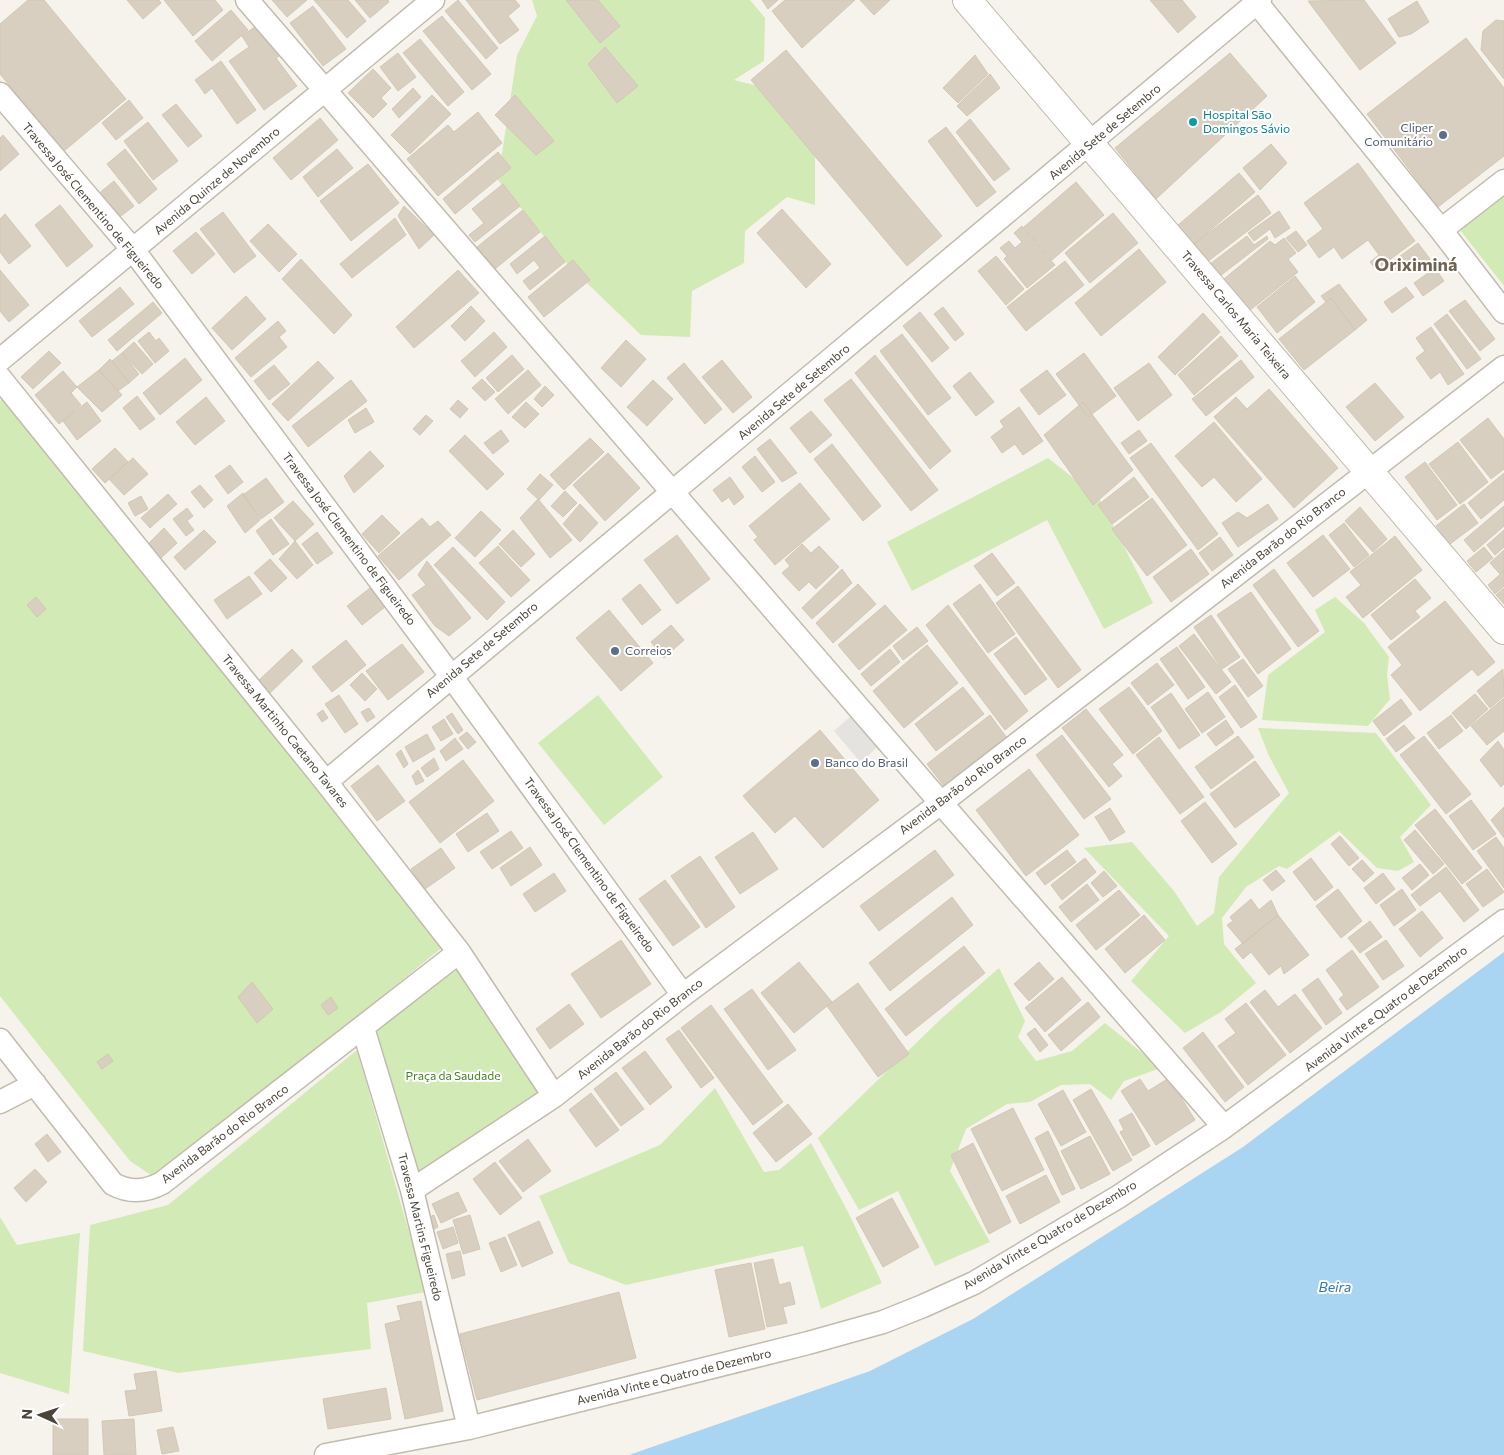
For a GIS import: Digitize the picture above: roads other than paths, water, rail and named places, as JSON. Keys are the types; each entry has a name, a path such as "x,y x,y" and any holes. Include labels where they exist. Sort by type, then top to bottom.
{"street":[{"path":"247,0 941,803 1224,1127"},
{"name":"Avenida Quinze de Novembro","path":"0,360 134,251 432,0"},
{"name":"Travessa Carlos Maria Teixeira","path":"967,0 1504,630"},
{"path":"1259,2 1504,312"},
{"name":"Avenida Sete de Setembro","path":"326,782 1259,2"},
{"name":"Travessa José Clementino de Figueiredo","path":"0,94 134,251 451,676 683,995"},
{"path":"1441,230 1504,181"},
{"name":"Avenida Barão do Rio Branco","path":"412,1190 554,1096 683,995 941,803 1504,367"},
{"name":"Travessa Martinho Caetano Tavares","path":"0,378 326,782 459,952 554,1096"},
{"name":"Avenida Vinte e Quatro de Dezembro","path":"326,1455 470,1428 808,1343 883,1322 923,1306 982,1278 1118,1197 1224,1127 1504,921"},
{"name":"Avenida Barão do Rio Branco","path":"0,1040 113,1184 124,1190 150,1189 162,1183 459,952"},
{"name":"Travessa Martins Figueiredo","path":"363,1028 412,1190 470,1428"},
{"path":"0,1102 35,1084"}],"water":[{"name":"Beira","path":"1504,952 1504,1455 629,1455 870,1371 973,1319 1243,1147"}],"place":[{"name":"Hospital São Domingos Sávio","path":"1193,122"},
{"name":"Cliper Comunitário","path":"1443,135"},
{"name":"Correios","path":"615,651"},
{"name":"Banco do Brasil","path":"815,763"}],"district":[{"name":"Oriximiná","path":"1416,265"}],"park label":[{"name":"Praça da Saudade","path":"453,1076"}]}
